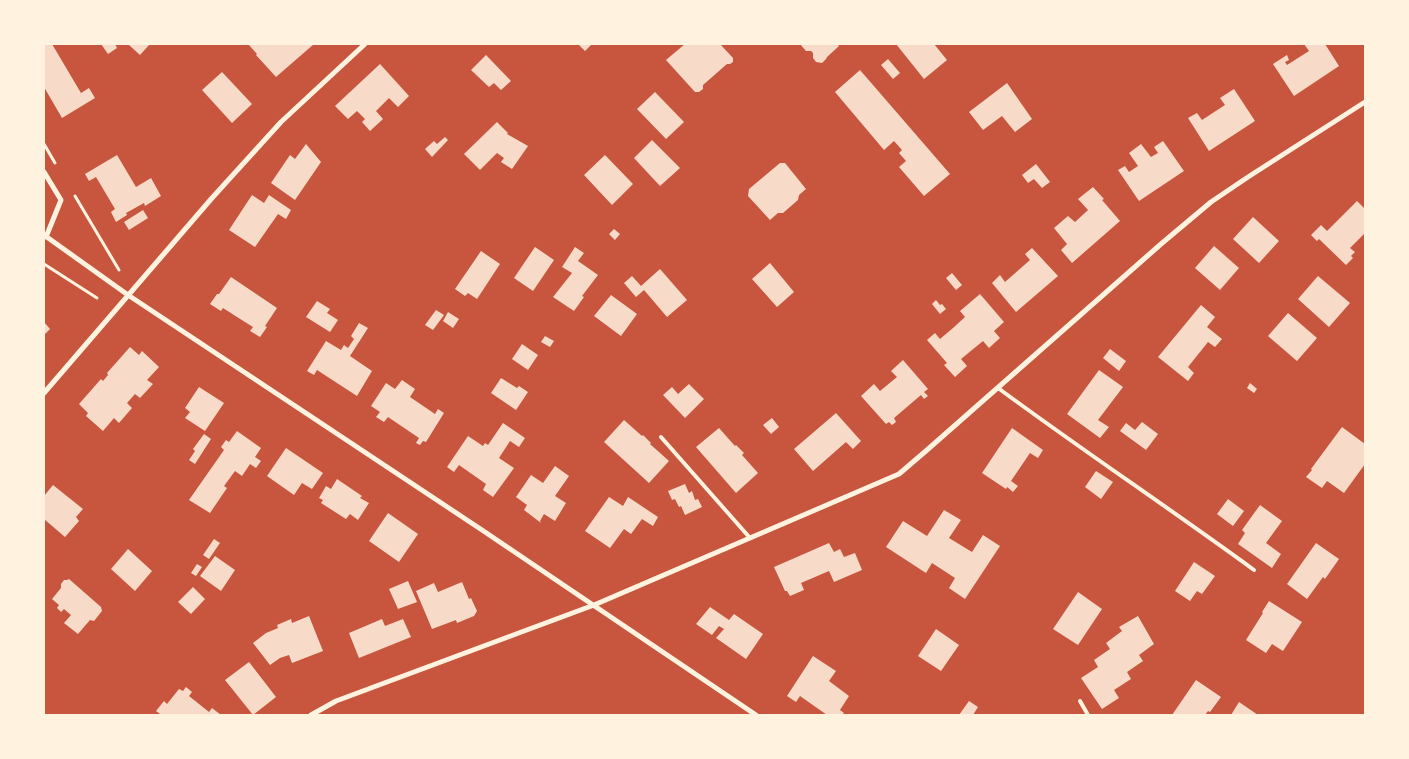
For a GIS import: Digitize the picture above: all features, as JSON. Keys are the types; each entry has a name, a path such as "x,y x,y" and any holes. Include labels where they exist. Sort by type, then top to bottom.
{"street":[{"path":"44,393 212,198 281,122 365,44"},
{"path":"310,715 336,701 594,606 899,474 1211,202 1365,102"},
{"path":"44,172 61,200 45,236 128,295 756,715"}],"lane":[{"path":"998,388 1068,440 1254,570"},
{"path":"661,437 750,538"},
{"path":"1080,701 1088,715"}],"path":[{"path":"44,144 59,169"},
{"path":"74,195 119,271"},
{"path":"44,264 98,298"}],"building":[{"path":"44,44 52,44 81,93 89,88 95,98 62,118 44,87"},
{"path":"101,44 115,44 117,48 108,54"},
{"path":"130,44 150,44 140,55"},
{"path":"314,44 276,77 256,55 249,45"},
{"path":"578,44 592,44 585,51"},
{"path":"685,44 720,44 733,58 733,62 727,64 703,85 703,89 695,92 666,60"},
{"path":"800,44 837,44 839,46 822,63 816,62 813,58 813,53 806,51"},
{"path":"896,44 934,44 947,60 924,79"},
{"path":"1304,44 1325,44 1339,66 1294,96 1273,64 1287,55 1289,60 1285,62 1287,65 1309,51"},
{"path":"486,55 511,81 501,90 494,83 489,87 471,70"},
{"path":"888,59 900,73 893,79 881,65"},
{"path":"380,64 409,96 398,107 389,98 376,111 383,119 370,131 362,122 365,119 357,111 348,119 335,106"},
{"path":"860,70 950,174 924,196 899,167 906,161 899,153 902,150 894,141 884,150 835,92"},
{"path":"222,72 252,104 232,123 202,90"},
{"path":"1007,83 1032,119 1015,132 1002,116 983,130 969,112"},
{"path":"1234,89 1255,121 1209,151 1188,118 1197,113 1202,120 1225,105 1220,98"},
{"path":"655,92 684,122 666,139 637,109"},
{"path":"497,122 507,134 528,146 512,169 501,162 504,158 497,153 480,170 464,154"},
{"path":"445,137 448,140 432,157 425,149 434,141 437,144"},
{"path":"652,140 680,168 660,186 634,158"},
{"path":"1163,141 1184,171 1139,201 1118,170 1125,166 1129,172 1138,166 1129,153 1141,144 1151,157 1158,153 1154,147"},
{"path":"306,144 321,162 295,200 271,183 290,155 295,159"},
{"path":"117,155 136,187 151,178 161,196 145,206 144,203 126,213 127,215 116,222 111,212 115,209 96,177 89,181 85,174"},
{"path":"605,155 633,184 612,205 584,175"},
{"path":"780,163 785,163 806,189 799,195 798,200 783,213 778,213 770,220 748,196 749,189"},
{"path":"1036,164 1050,182 1042,188 1034,179 1028,183 1022,175"},
{"path":"1093,187 1120,221 1072,263 1061,250 1067,244 1054,228 1068,216 1075,222 1088,210 1078,199"},
{"path":"252,195 264,203 269,195 291,210 286,219 278,214 255,247 229,230"},
{"path":"1357,201 1365,209 1365,233 1350,248 1355,252 1351,256 1353,258 1346,265 1319,239 1317,241 1311,235 1321,225 1327,231"},
{"path":"143,210 148,218 129,230 124,222"},
{"path":"1253,217 1279,241 1259,263 1233,239"},
{"path":"614,229 620,234 615,240 609,234"},
{"path":"1214,246 1239,268 1220,290 1195,268"},
{"path":"535,247 554,260 533,291 514,278"},
{"path":"575,247 584,253 578,261 598,275 582,296 584,297 574,311 553,297 572,273 562,267"},
{"path":"1032,248 1058,276 1016,312 992,283 1000,275 1005,282 1030,260 1025,254"},
{"path":"481,251 500,264 477,299 468,293 465,296 455,289"},
{"path":"770,263 794,292 777,307 752,279"},
{"path":"660,269 687,300 667,317 644,290 636,297 624,283 632,276 641,286"},
{"path":"952,273 962,285 956,290 946,278"},
{"path":"1318,276 1350,303 1329,327 1298,299"},
{"path":"231,277 277,308 260,337 250,331 253,327 223,308 221,311 210,304"},
{"path":"980,294 1004,322 994,331 1000,338 989,348 983,341 961,359 967,366 955,377 944,365 947,363 927,340 935,333 940,339 953,328 965,317 960,311"},
{"path":"611,295 637,314 621,336 594,316"},
{"path":"936,300 946,309 940,314 932,304"},
{"path":"317,301 330,309 327,313 338,320 330,332 306,317"},
{"path":"1201,305 1215,317 1207,327 1222,339 1215,347 1208,342 1188,367 1194,373 1188,381 1158,357"},
{"path":"436,310 444,315 433,330 425,325"},
{"path":"448,312 459,319 453,328 443,321"},
{"path":"1288,313 1317,338 1297,361 1268,336"},
{"path":"44,322 50,329 44,335"},
{"path":"359,323 368,328 350,356 372,371 357,396 317,370 314,375 307,371 326,341 341,350 344,345 348,348 354,339 351,336"},
{"path":"545,336 554,341 550,347 541,342"},
{"path":"522,344 538,355 528,370 512,359"},
{"path":"130,347 139,355 142,351 159,367 147,380 153,384 140,398 135,394 127,403 132,408 119,423 114,418 103,431 86,416 88,413 79,404 101,379 103,381 108,375 107,373"},
{"path":"1110,349 1126,361 1119,371 1103,358"},
{"path":"903,360 928,389 924,392 928,396 924,399 921,395 894,418 896,422 892,425 889,422 886,424 861,396 874,384 880,391 897,377 891,371"},
{"path":"1099,370 1123,387 1098,420 1109,427 1100,438 1067,414"},
{"path":"501,378 517,388 519,386 528,392 516,410 491,393"},
{"path":"402,380 415,389 410,397 435,414 438,409 444,413 426,442 423,441 420,445 416,443 419,438 388,417 384,422 376,417 380,412 371,406 386,383 395,389"},
{"path":"1250,383 1257,389 1254,393 1247,388"},
{"path":"689,384 704,399 685,418 663,395 672,387 678,394"},
{"path":"199,387 224,403 205,431 185,418 190,412 185,408"},
{"path":"836,413 861,441 853,449 846,442 813,471 794,449"},
{"path":"772,418 779,427 771,434 763,425"},
{"path":"624,420 643,435 669,461 649,483 604,442"},
{"path":"1142,422 1158,434 1146,450 1120,431 1126,423 1135,430"},
{"path":"503,423 525,438 519,447 510,441 499,458 514,468 493,497 483,490 486,484 459,465 454,472 447,467 468,436 483,446 485,443 488,445"},
{"path":"1342,427 1365,444 1365,464 1344,493 1327,481 1322,488 1306,477"},
{"path":"719,428 744,453 742,455 758,473 736,493 696,447"},
{"path":"1012,428 1043,450 1038,458 1030,453 1011,481 1018,486 1013,492 982,473"},
{"path":"237,431 261,448 255,457 261,461 256,468 250,464 242,476 235,471 224,486 227,488 210,513 189,500 224,450 221,447 226,440 229,442"},
{"path":"204,434 211,439 195,464 189,460 195,451 193,449"},
{"path":"286,448 323,473 312,489 302,483 294,495 267,476"},
{"path":"555,466 569,476 555,496 566,503 555,521 544,514 540,521 541,523 524,510 527,505 516,497 531,475 543,483"},
{"path":"1096,471 1113,482 1101,499 1085,487"},
{"path":"337,479 369,503 358,520 350,514 346,519 321,503 323,500 319,498 326,486 331,489"},
{"path":"685,484 689,493 692,491 695,500 698,499 702,507 685,515 675,499 672,500 668,491"},
{"path":"53,485 83,509 76,517 79,521 65,537 44,519 44,496"},
{"path":"609,497 623,506 628,497 658,517 653,526 642,519 631,534 624,529 610,548 585,531"},
{"path":"1228,499 1244,511 1233,526 1217,514"},
{"path":"1260,505 1282,521 1266,543 1281,554 1272,568 1238,544 1245,533 1242,530"},
{"path":"944,510 961,520 949,538 972,552 983,535 1000,546 965,599 949,588 955,578 932,563 926,573 886,547 903,521 927,536"},
{"path":"388,513 418,534 399,562 369,541"},
{"path":"214,539 220,543 209,559 203,555"},
{"path":"829,543 834,552 840,549 844,557 855,553 862,570 834,582 829,571 801,583 804,590 790,596 785,591 774,567"},
{"path":"1316,543 1339,559 1325,579 1323,577 1307,599 1287,584"},
{"path":"128,549 152,571 135,591 111,569"},
{"path":"215,556 235,570 221,591 200,576"},
{"path":"1194,562 1215,576 1202,594 1197,591 1190,601 1175,591"},
{"path":"197,564 202,567 196,576 191,573"},
{"path":"69,579 101,607 102,611 94,621 90,620 78,634 64,623 71,615 64,609 61,612 57,608 59,605 52,599 61,588 64,580"},
{"path":"408,581 417,602 398,609 389,589"},
{"path":"462,582 469,599 471,598 477,611 474,616 457,623 456,620 432,629 416,591 434,583 438,592"},
{"path":"193,587 205,599 191,614 178,602"},
{"path":"1078,592 1102,609 1078,645 1053,629"},
{"path":"1269,601 1302,622 1283,651 1272,644 1266,653 1246,640"},
{"path":"710,607 729,620 734,614 763,634 746,659 716,638 724,629 719,626 712,635 696,624"},
{"path":"309,616 323,651 292,663 289,655 280,658 270,665 253,643 266,633 278,628 277,625 291,619 292,623"},
{"path":"1138,616 1154,644 1139,655 1143,661 1127,672 1131,679 1114,690 1119,698 1102,709 1081,678 1098,667 1094,660 1110,649 1106,643 1122,631 1119,627"},
{"path":"382,619 385,626 403,619 411,637 359,658 349,633"},
{"path":"936,629 959,645 941,671 918,656"},
{"path":"813,656 836,671 829,681 849,696 840,710 844,713 842,715 827,715 800,696 796,702 787,696"},
{"path":"249,662 276,697 253,715 225,680"},
{"path":"1196,680 1221,697 1210,712 1208,711 1205,715 1172,715"},
{"path":"186,687 192,692 189,696 209,712 212,708 221,715 159,715 156,711 164,701 167,704 179,689 183,691"},
{"path":"969,701 978,707 973,715 959,715"},
{"path":"1239,702 1258,715 1231,715"}]}
